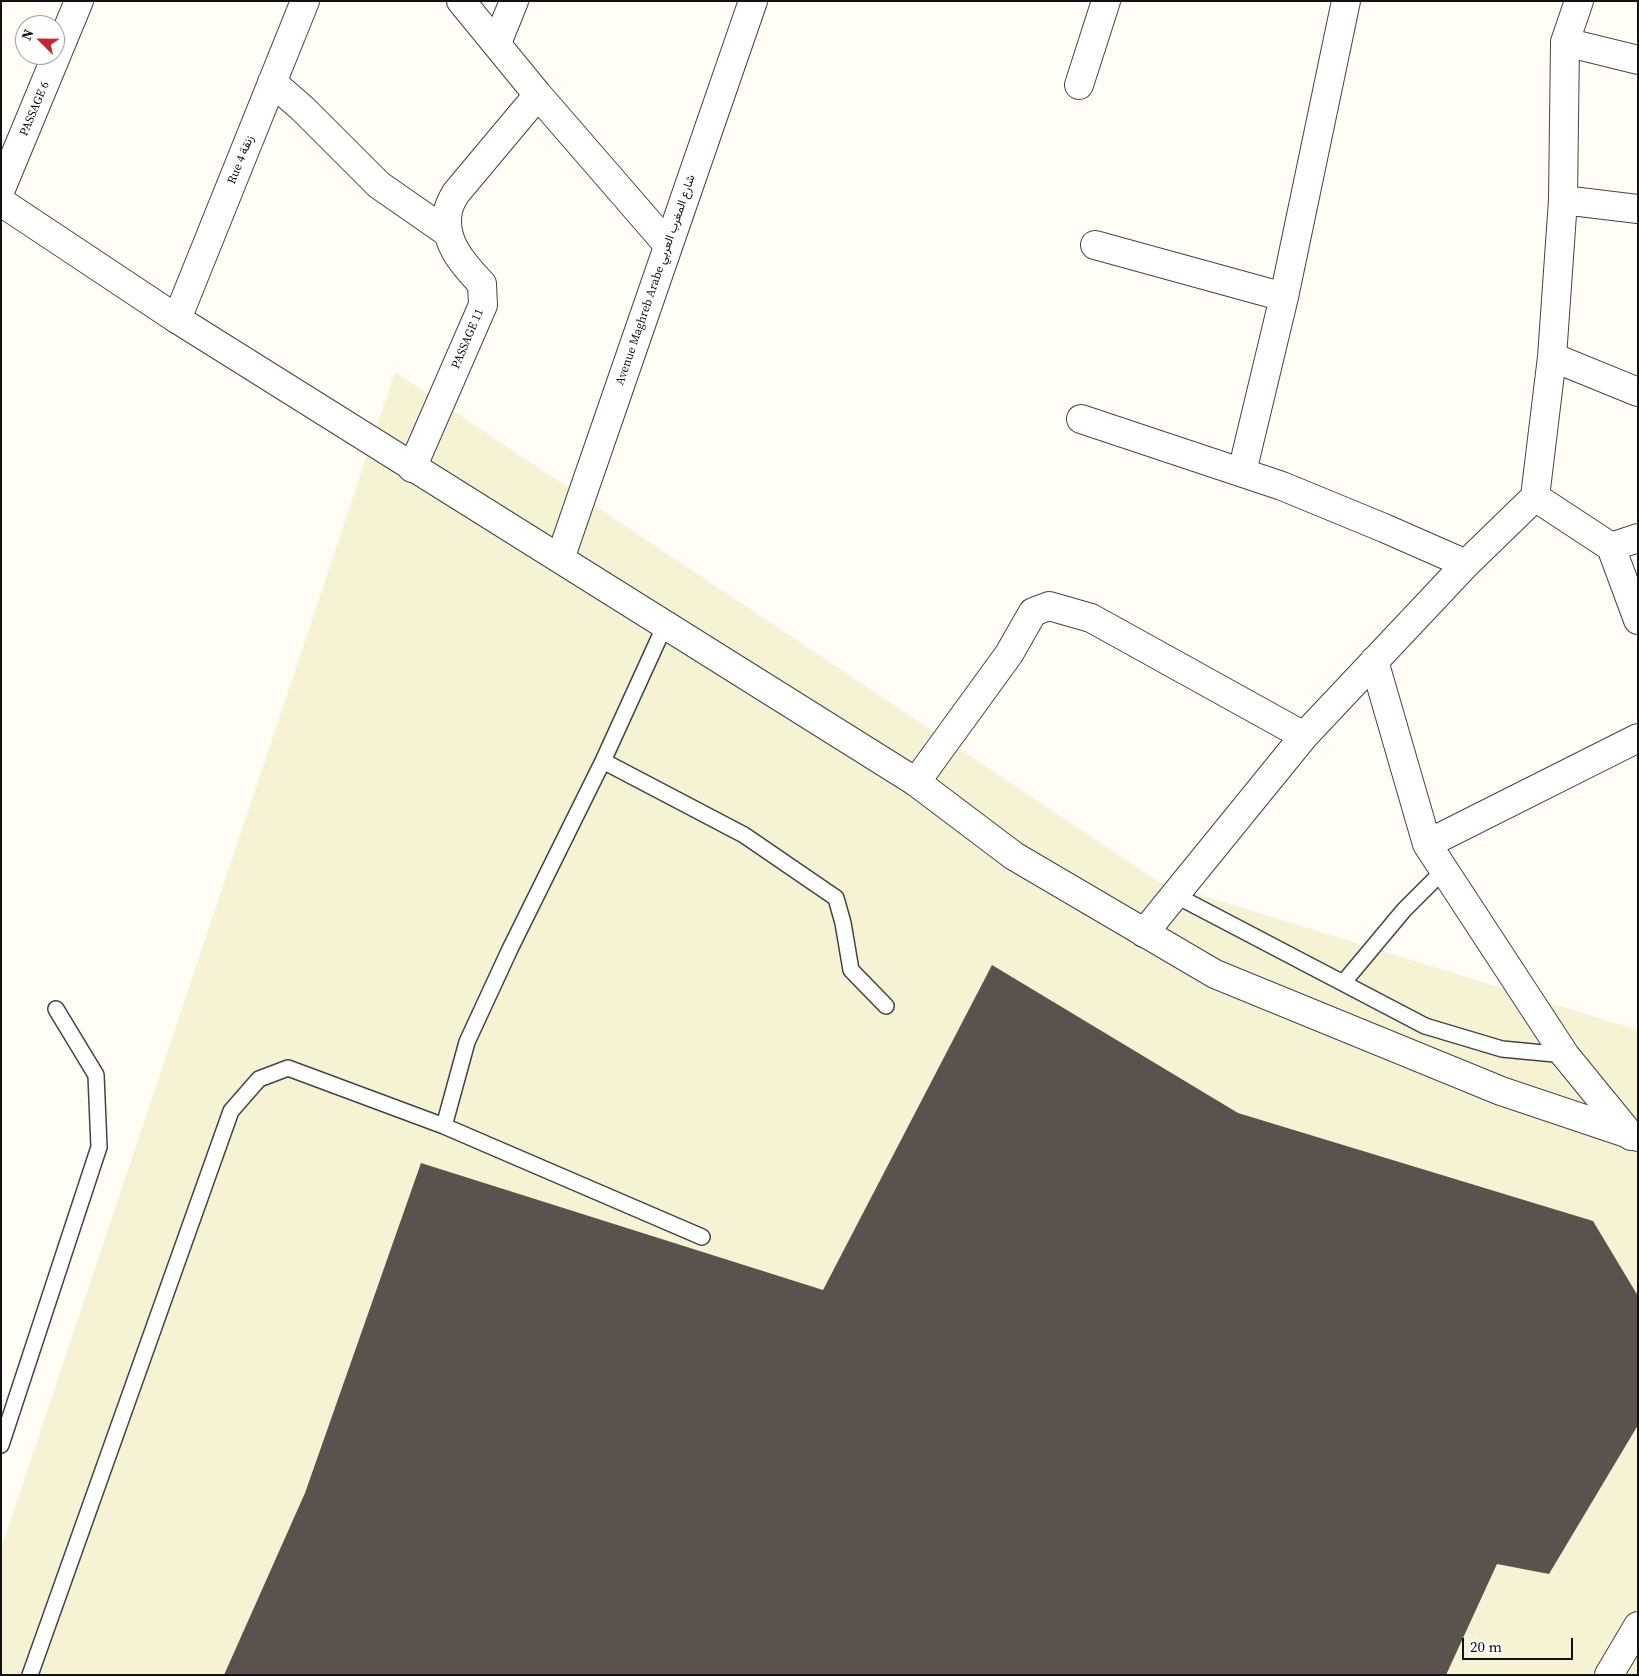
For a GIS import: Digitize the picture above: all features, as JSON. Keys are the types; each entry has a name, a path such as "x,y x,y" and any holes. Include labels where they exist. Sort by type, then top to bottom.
{"street":[{"name":"PASSAGE 6","path":"1,189 79,1"},
{"name":"Rue 4 زنقة","path":"177,319 305,1"},
{"path":"461,1 538,95 668,245"},
{"path":"497,44 514,1"},
{"name":"Avenue Maghreb Arabe شارع المغرب العربي","path":"560,559 753,1"},
{"path":"1079,85 1106,1"},
{"path":"1242,472 1284,297 1346,1"},
{"path":"1144,933 1304,736 1466,564 1535,497 1552,357 1563,200 1565,42 1578,1"},
{"path":"1565,42 1638,60"},
{"path":"272,82 303,109 379,185 448,233"},
{"name":"PASSAGE 11","path":"412,468 483,305 482,284 461,262 448,233 448,209 456,192 538,95"},
{"path":"1563,200 1638,209"},
{"path":"1,202 177,319 412,468 916,782 1014,856 1215,974 1501,1091 1634,1137"},
{"path":"1095,245 1284,297"},
{"path":"1552,357 1638,392"},
{"path":"1081,419 1242,472 1384,528 1466,564"},
{"path":"1535,497 1611,547 1638,620"},
{"path":"1611,547 1638,538"},
{"path":"916,782 1009,654 1033,612 1049,606 1091,618 1304,736"},
{"path":"1374,661 1427,844 1565,1055 1634,1137"},
{"path":"1427,844 1638,738"},
{"path":"1609,1675 1638,1626"}],"lane":[{"path":"444,1126 466,1042 603,761 665,625"},
{"path":"603,761 744,835 836,898 851,970 886,1006"},
{"path":"1343,983 1404,910 1444,870"},
{"path":"1175,895 1425,1026 1502,1049 1565,1055"},
{"path":"1,1444 98,1147 96,1075 56,1009"},
{"path":"30,1675 231,1112 259,1079 288,1068 444,1126 702,1237"}],"shaded area":[{"path":"395,372 1159,882 1638,1030 1638,1675 1,1675 1,1549"}],"building":[{"path":"992,965 1238,1113 1593,1221 1638,1296 1638,1425 1549,1574 1497,1564 1446,1675 224,1675 305,1493 421,1163 823,1290"}]}
